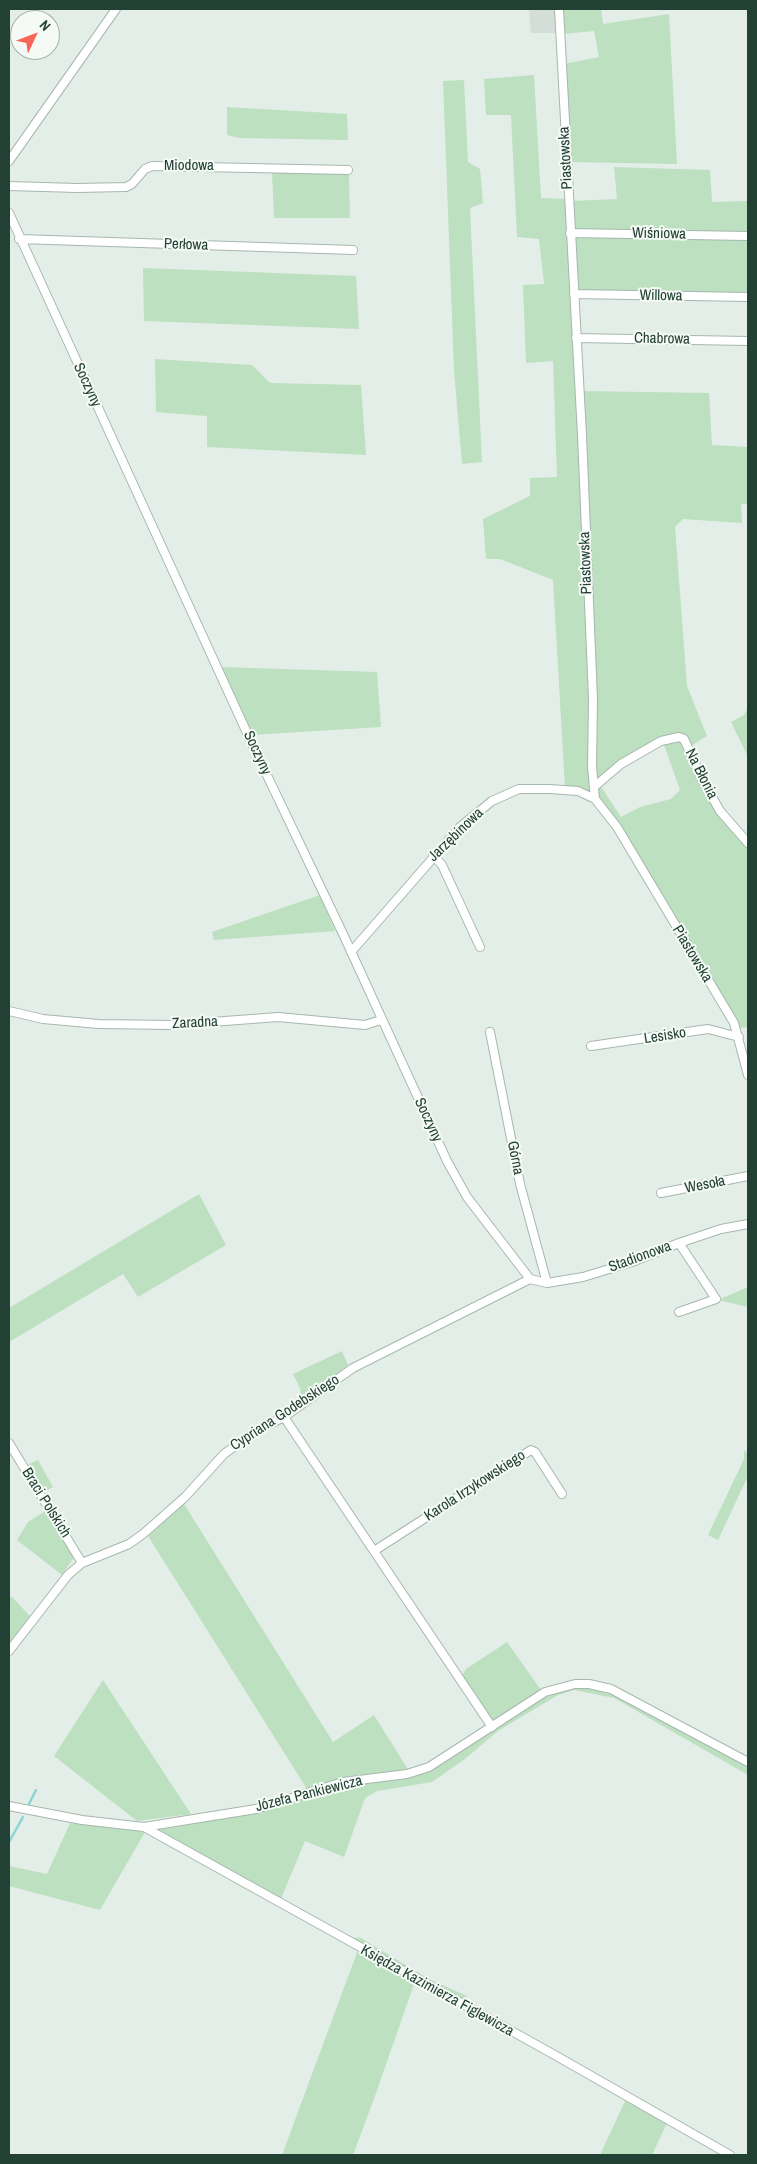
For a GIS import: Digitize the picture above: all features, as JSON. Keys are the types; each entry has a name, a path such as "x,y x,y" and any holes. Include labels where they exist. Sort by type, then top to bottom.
{"street":[{"path":"9,161 116,9"},
{"name":"Piastowska","path":"559,9 593,699 595,799 630,848 734,1023 748,1075"},
{"path":"9,145 16,150"},
{"name":"Miodowa","path":"9,186 126,187 132,184 145,169 152,166 348,170"},
{"name":"Soczyny","path":"9,213 19,239 253,746 447,1160 467,1197 530,1279"},
{"name":"Wiśniowa","path":"570,233 748,236"},
{"name":"Perłowa","path":"19,239 353,250"},
{"name":"Willowa","path":"574,294 748,297"},
{"name":"Chabrowa","path":"576,338 748,341"},
{"name":"Na Błonia","path":"594,787 621,764 661,741 679,737 684,739 698,771 720,811 748,843"},
{"name":"Jarzębinowa","path":"351,952 460,827 492,801 519,789 548,788 578,791 595,799"},
{"path":"434,855 442,865 480,947"},
{"name":"Zaradna","path":"9,1011 43,1019 99,1024 172,1025 278,1017 365,1025 381,1020"},
{"name":"Lesisko","path":"591,1046 708,1029 739,1037"},
{"name":"Górna","path":"490,1032 520,1184 546,1283"},
{"name":"Wesoła","path":"661,1193 748,1176"},
{"name":"Stadionowa","path":"530,1279 546,1283 583,1277 632,1262 721,1229 748,1224"},
{"path":"679,1243 716,1299 679,1312"},
{"name":"Cypriana Godebskiego","path":"9,1650 68,1575 82,1563 136,1539 185,1497 224,1454 256,1431 284,1417 353,1368 530,1279"},
{"path":"284,1417 492,1727"},
{"name":"Braci Polskich","path":"9,1443 82,1563"},
{"name":"Karola Irzykowskiego","path":"374,1551 531,1450 535,1452 562,1494"},
{"name":"Józefa Pankiewicza","path":"9,1806 82,1820 144,1827 256,1809 343,1782 407,1774 429,1767 545,1692 574,1684 590,1684 611,1689 748,1762"},
{"name":"Księdza Kazimierza Figlewicza","path":"144,1827 730,2155"}],"shaded area":[{"path":"529,9 557,9 558,33 531,33"}],"green space":[{"path":"561,9 601,9 603,24 669,14 677,164 569,162 564,64 599,57 594,31 562,34"},
{"path":"534,75 541,198 567,199 579,433 593,796 565,788 553,580 500,559 486,559 483,519 530,496 530,478 557,477 553,361 526,363 523,285 544,284 539,239 517,237 511,115 486,115 484,79"},
{"path":"464,80 468,162 480,169 483,203 470,208 482,462 462,464 454,370 443,81"},
{"path":"227,107 347,114 348,140 240,138 227,135"},
{"path":"614,167 710,170 712,202 748,201 748,233 572,230 571,201 617,199"},
{"path":"272,171 349,173 350,218 274,218"},
{"path":"572,235 748,238 748,295 575,293"},
{"path":"143,268 356,276 359,329 144,321"},
{"path":"155,359 252,365 270,383 361,385 366,455 207,447 207,416 156,412"},
{"path":"582,391 709,393 712,445 748,447 748,504 741,504 742,523 683,519 675,527 687,686 707,736 689,747 686,739 669,736 595,784"},
{"path":"221,667 377,672 381,727 252,735"},
{"path":"748,708 748,757 731,722 744,715"},
{"path":"678,739 683,742 690,760 742,838 748,837 748,1027 740,1028 597,799 596,788 600,785 621,817 640,807 671,799 680,790 663,742"},
{"path":"320,895 335,931 214,940 212,932"},
{"path":"199,1194 226,1245 138,1297 123,1274 9,1342 9,1308"},
{"path":"748,1287 748,1307 718,1300"},
{"path":"342,1351 348,1365 301,1401 300,1388 293,1374"},
{"path":"744,1450 748,1454 748,1476 718,1540 708,1535 744,1459"},
{"path":"38,1460 53,1487 44,1492 29,1464"},
{"path":"184,1504 333,1742 374,1715 409,1771 343,1780 307,1789 148,1536"},
{"path":"47,1510 71,1549 73,1559 62,1575 17,1540 28,1522"},
{"path":"9,1596 30,1616 9,1645"},
{"path":"507,1642 541,1690 492,1724 462,1676 466,1669"},
{"path":"103,1680 191,1814 137,1821 54,1756"},
{"path":"576,1686 593,1686 615,1694 748,1764 748,1775 614,1698 574,1690 558,1695 498,1731 465,1759 432,1782 377,1791 365,1798 344,1857 305,1841 280,1901 152,1829 241,1815 345,1785 396,1779 427,1772 546,1694"},
{"path":"70,1823 145,1832 100,1910 9,1886 9,1866 47,1874"},
{"path":"343,1937 361,1938 429,1979 467,1996 464,2003"},
{"path":"358,1950 414,1984 375,2096 353,2155 282,2155"},
{"path":"626,2099 667,2123 652,2155 600,2155"}],"waterway":[{"path":"29,1804 36,1790"},
{"path":"9,1842 23,1817"}]}
